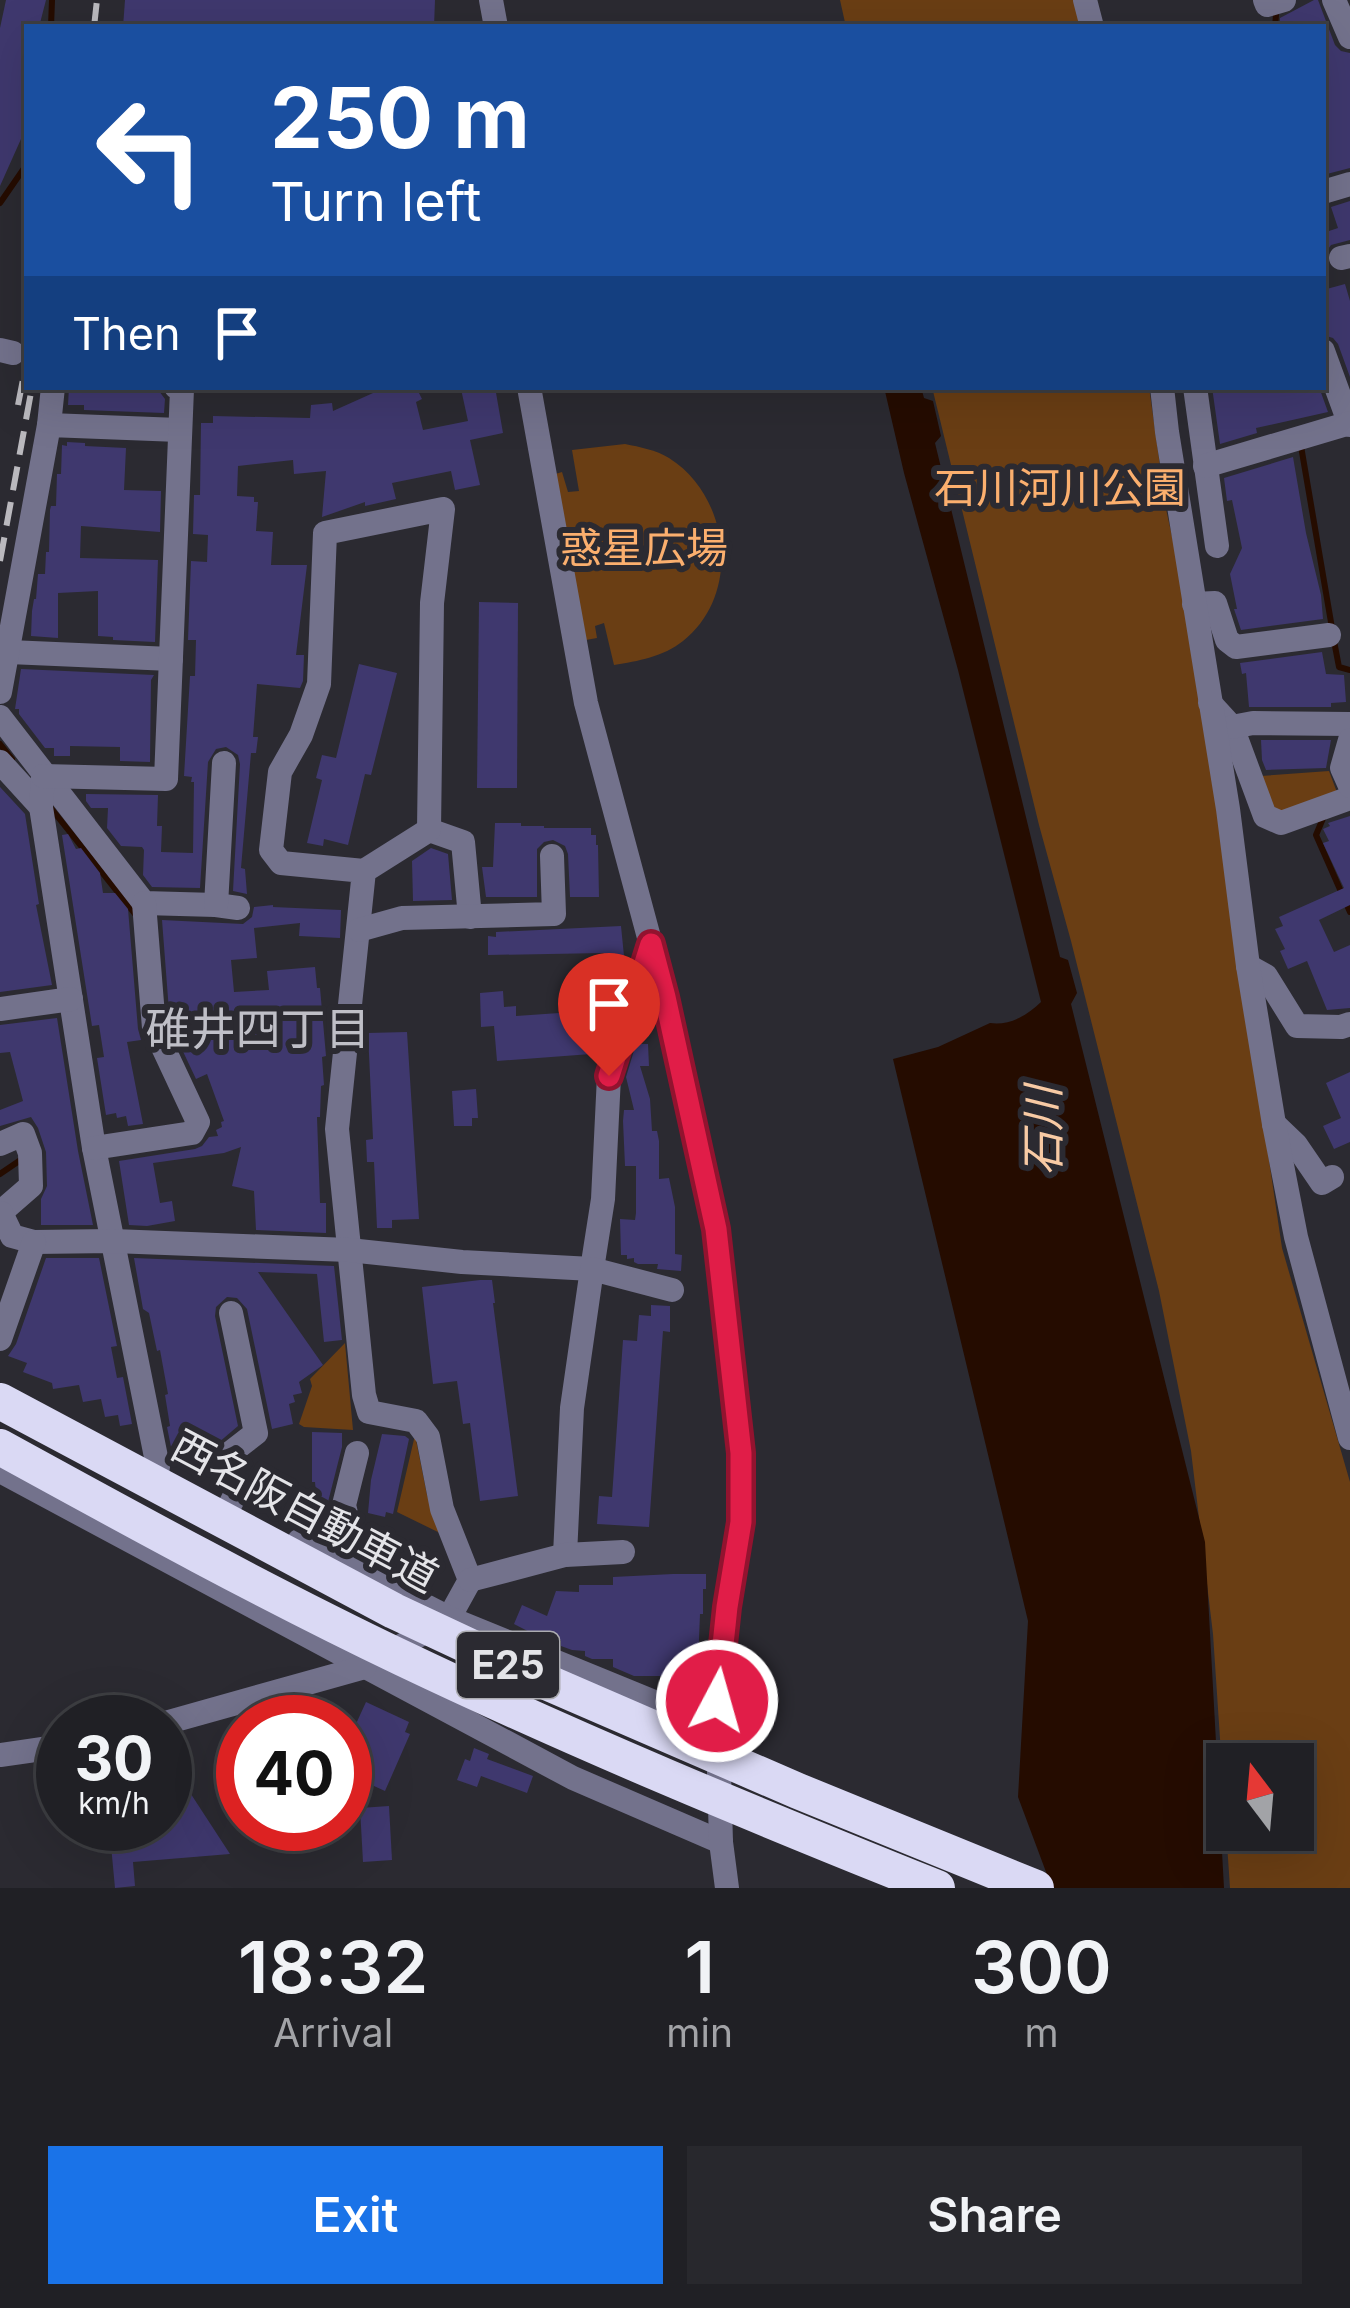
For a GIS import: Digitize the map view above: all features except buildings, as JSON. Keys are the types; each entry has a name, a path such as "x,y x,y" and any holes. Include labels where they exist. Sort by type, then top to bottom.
{"highway":[{"name":"西名阪自動車道","path":"0,1401 394,1610 537,1678 1036,1888"},
{"name":"西名阪自動車道","path":"0,1447 400,1658 700,1792 937,1888"}],"street":[{"path":"1334,0 1350,37"},
{"path":"1204,466 1350,424 1326,359"},
{"path":"0,692 53,390"},
{"path":"42,793 166,779 182,390"},
{"path":"530,390 586,703 665,997 716,1229 741,1453 741,1522 717,1701 727,1888"},
{"path":"1162,390 1274,1124 1296,1238 1350,1438"},
{"path":"1195,390 1217,546"},
{"path":"49,425 179,430"},
{"path":"443,509 432,602 429,830 364,871 281,863 271,850 280,772 301,735 319,684 325,533 443,509"},
{"path":"1194,604 1214,603 1227,640 1236,647 1330,635"},
{"path":"9,652 171,659"},
{"path":"1210,703 1232,727 1265,816 1281,823 1350,798"},
{"path":"0,717 42,793 93,1141 158,1467"},
{"path":"1232,727 1350,724"},
{"path":"1348,750 1342,768 1350,786"},
{"path":"0,762 42,793 144,903 154,1028 198,1122 192,1133 93,1141"},
{"path":"144,903 227,906 224,763"},
{"path":"429,830 463,842 470,917"},
{"path":"359,930 402,918 554,914 551,856"},
{"path":"364,871 337,1130 364,1395 368,1412 416,1421 428,1437 442,1509 470,1580"},
{"path":"565,1555 572,1408 603,1199 609,1076 651,944"},
{"path":"1248,966 1266,976 1297,1026 1350,1024"},
{"path":"0,1009 70,999"},
{"path":"1274,1124 1296,1145 1322,1183 1332,1177"},
{"path":"0,1144 23,1134 30,1153 31,1186 0,1213 12,1236 34,1242 113,1240 349,1250 592,1269 672,1290"},
{"path":"0,1339 34,1242"},
{"path":"230,1504 236,1492 225,1457 256,1433 231,1313"},
{"path":"0,1382 449,1618 718,1728"},
{"path":"351,1567 356,1556 344,1505 357,1453"},
{"path":"0,1471 573,1778 721,1842"},
{"path":"192,1716 365,1666 449,1618 470,1580 565,1555 623,1552"},
{"path":"0,1755 36,1750"}],"green space":[{"path":"840,0 1074,0 1080,24 845,24"},
{"name":"石川河川公園","path":"933,390 1149,390 1166,509 1186,600 1282,1248 1350,1482 1350,1888 1230,1888 1228,1851 1314,1851 1314,1743 1220,1743 1213,1634 1191,1451 1159,1291"},
{"name":"惑星広場","path":"625,444 664,455 690,475 716,520 721,573 702,621 683,641 659,655 614,665 604,623 595,626 597,638 586,640 552,475 562,472 568,492 579,491 572,450"},
{"path":"1329,771 1338,795 1287,815 1275,811 1261,776"},
{"path":"345,1343 353,1430 304,1427 299,1424 312,1386 310,1379"},
{"path":"415,1435 427,1495 442,1534 397,1512"}],"water":[{"name":"石川","path":"885,390 922,390 924,398 933,401 941,436 935,443 1060,957 1068,960 1077,993 1071,1004 1205,1542 1216,1743 1206,1743 1206,1851 1222,1851 1224,1888 1052,1888 1018,1797 1028,1621 893,1059 938,1047 990,1023 1011,1021 1041,1002"}],"waterway":[{"path":"51,24 52,0"},
{"path":"1275,24 1276,15"},
{"path":"0,203 24,168"},
{"path":"1301,446 1332,628"},
{"path":"1334,641 1339,667 1350,670"},
{"path":"0,744 12,759"},
{"path":"50,807 135,914"},
{"path":"1324,816 1316,835 1350,912"},
{"path":"0,1174 22,1159"}],"railway":[{"path":"94,24 97,0"},
{"path":"18,405 24,374"},
{"path":"0,561 31,390"}],"district":[{"name":"碓井四丁目","path":"258,1029"}],"route":[{"path":"609,1076 651,944 716,1229 741,1453 741,1522 717,1701"}]}
